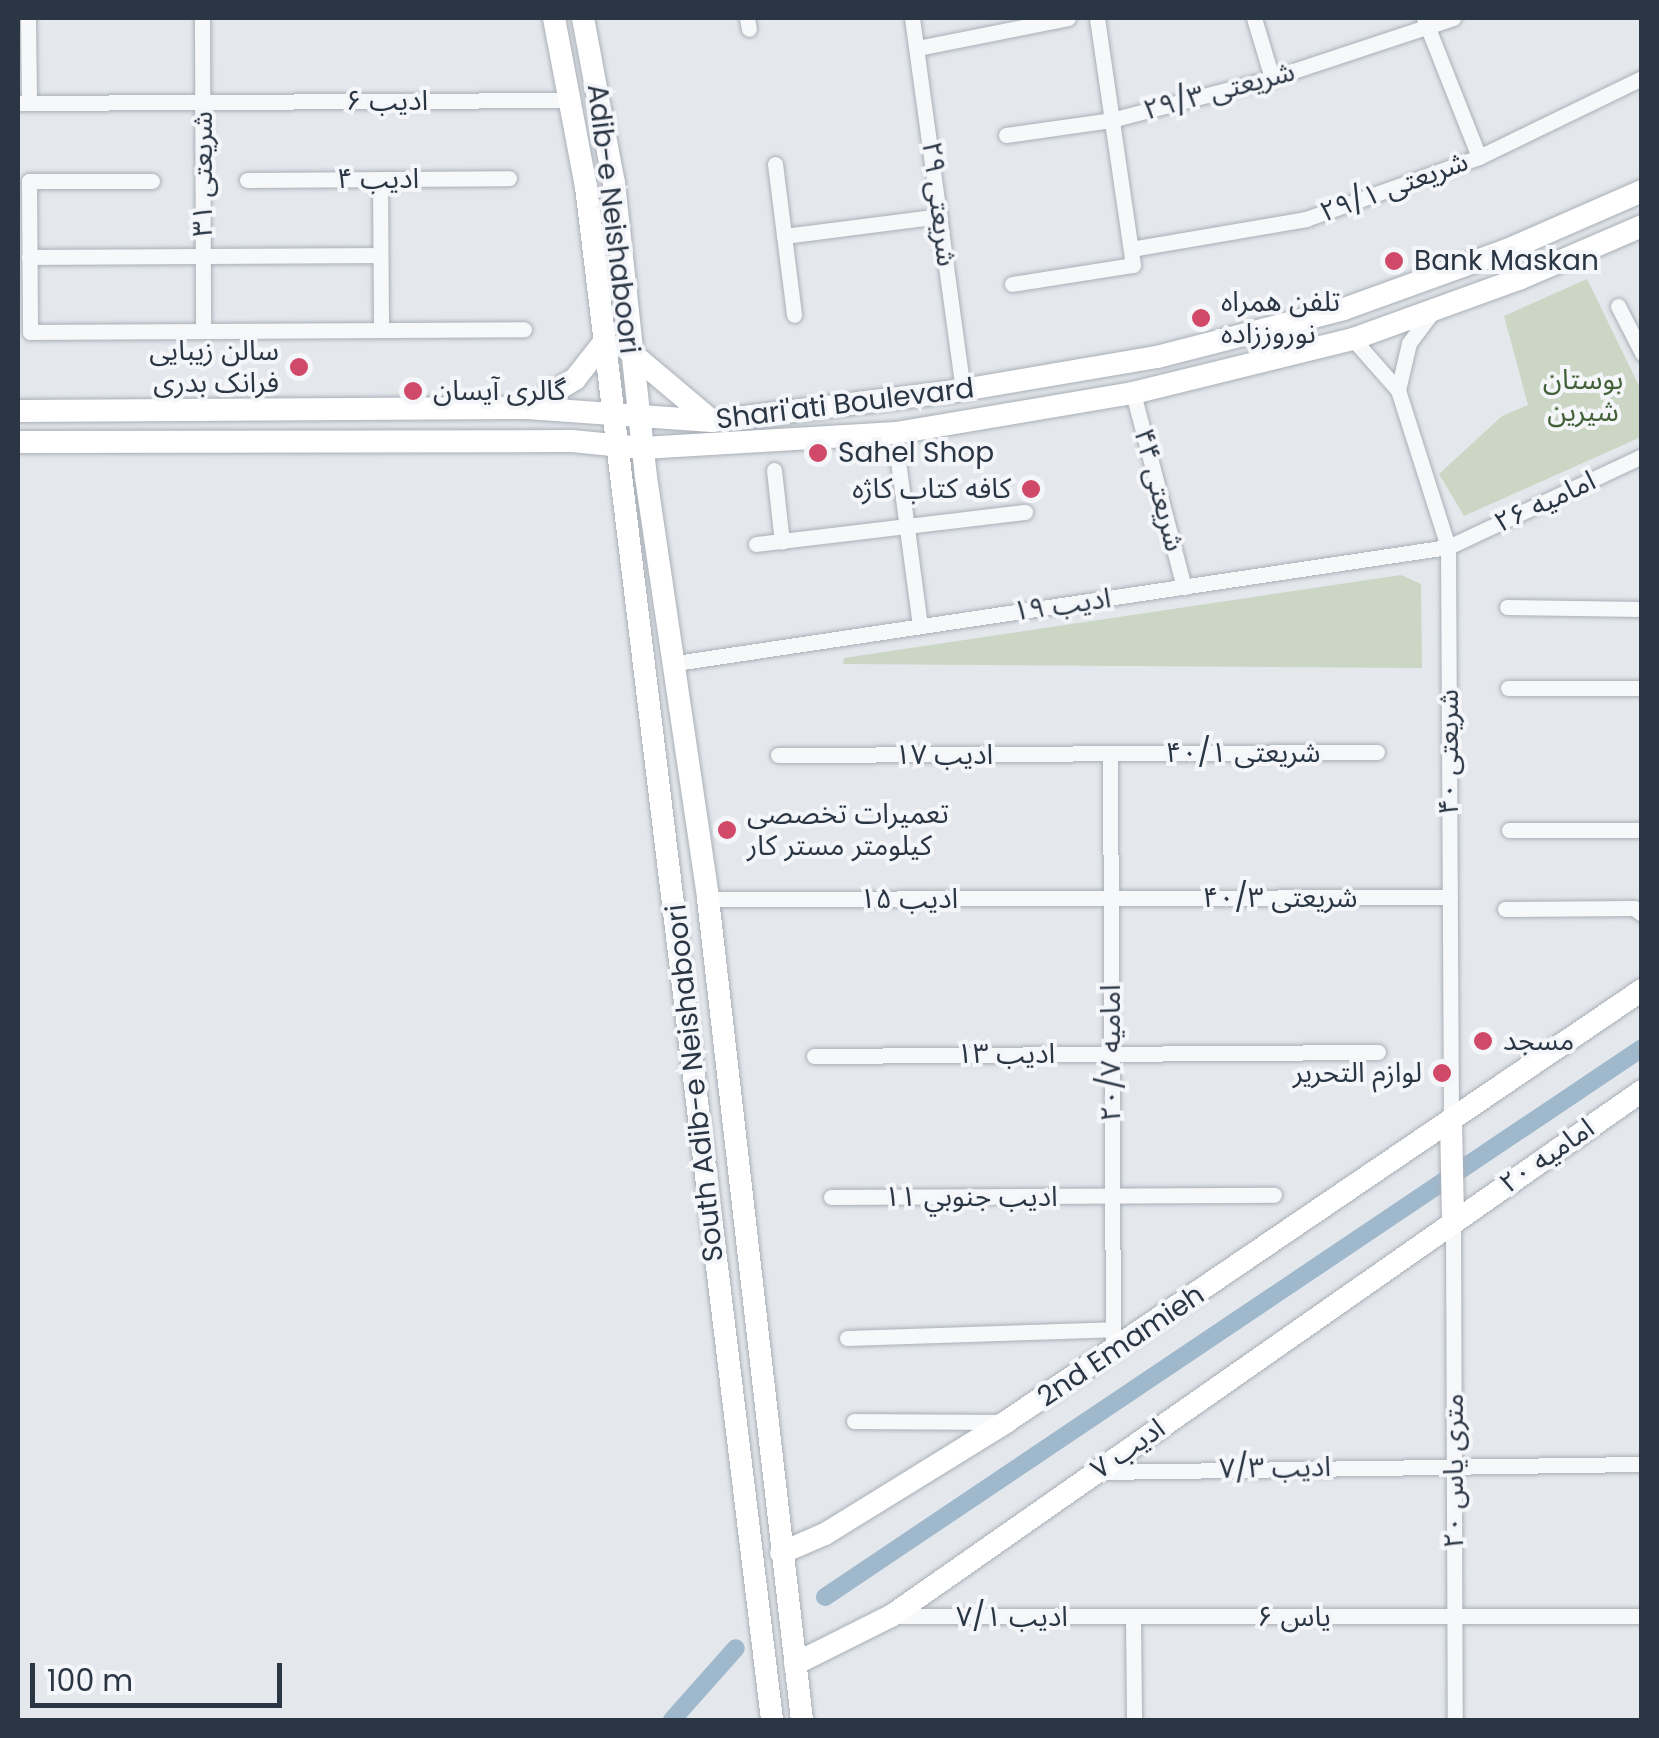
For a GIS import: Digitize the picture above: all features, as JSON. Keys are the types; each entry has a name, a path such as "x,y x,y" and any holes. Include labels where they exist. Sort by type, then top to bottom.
{"main road":[{"name":"Adib-e Neishaboori","path":"554,18 571,100 613,446"},
{"name":"Adib-e Neishaboori","path":"582,18 614,183 643,448"},
{"name":"Shari'ati Boulevard","path":"18,411 527,408 610,418 712,422 963,390 1158,357 1344,309 1507,250 1642,190"},
{"name":"Shari'ati Boulevard","path":"18,442 572,440 643,448 896,432 1133,393 1353,339 1432,312 1642,226"},
{"path":"527,408 575,379 601,346"},
{"path":"630,352 712,422"},
{"name":"South Adib-e Neishaboori","path":"613,446 772,1720"},
{"name":"South Adib-e Neishaboori","path":"643,448 708,899 802,1720"},
{"path":"1453,1220 1451,1122 1642,990"},
{"name":"امامیه ۲۰","path":"1453,1220 1642,1090"},
{"name":"2nd Emamieh","path":"780,1553 825,1534 1006,1422 1113,1340 1451,1122"},
{"name":"ادیب ۷","path":"796,1664 890,1616 1453,1220"}],"street":[{"path":"23,102 28,18"},
{"name":"شریعتی ۳۱","path":"202,18 204,331"},
{"name":"شریعتی ۲۹","path":"912,18 963,390"},
{"path":"918,48 1068,18"},
{"path":"1097,18 1132,257"},
{"path":"1254,18 1272,78"},
{"name":"شریعتی ۲۹/۳","path":"1006,135 1112,120 1272,78 1453,18"},
{"path":"1427,24 1479,156"},
{"name":"شریعتی ۲۹/۱","path":"1012,284 1306,218 1479,156 1642,78"},
{"name":"ادیب ۶","path":"23,102 571,100"},
{"path":"774,164 794,315"},
{"name":"ادیب ۴","path":"247,180 509,178"},
{"path":"380,179 381,330"},
{"path":"152,180 25,191 29,257 26,321 204,331 524,329"},
{"path":"784,236 940,216"},
{"path":"29,257 380,255"},
{"path":"1618,306 1642,352"},
{"path":"1398,390 1409,343 1432,312"},
{"name":"شریعتی ۴۰","path":"1353,339 1398,390 1448,548 1451,1122"},
{"name":"شریعتی ۴۴","path":"1133,393 1184,587"},
{"name":"امامیه ۲۶","path":"1448,548 1642,456"},
{"path":"898,460 920,626"},
{"path":"774,470 782,542"},
{"path":"756,544 1025,512"},
{"name":"ادیب ۱۹","path":"676,663 1448,548"},
{"path":"1507,607 1642,608"},
{"path":"1508,688 1642,688"},
{"name":"شریعتی ۴۰/۱","path":"1110,754 1377,752"},
{"name":"ادیب ۱۷","path":"778,756 1110,754"},
{"name":"امامیه ۲۰/۷","path":"1110,754 1113,1340"},
{"path":"1509,830 1642,830"},
{"name":"شریعتی ۴۰/۳","path":"1110,899 1450,897"},
{"name":"ادیب ۱۵","path":"708,899 1110,899"},
{"path":"1505,909 1634,908 1642,914"},
{"name":"ادیب ۱۳","path":"814,1056 1378,1052"},
{"name":"ادیب جنوبي ١١","path":"830,1198 1274,1195"},
{"name":"۲۰ متری یاس","path":"1453,1220 1455,1720"},
{"path":"847,1338 1113,1340"},
{"path":"854,1421 1006,1422"},
{"name":"ادیب ۷/۳","path":"1096,1472 1642,1464"},
{"name":"ادیب ۷/۱","path":"890,1616 1133,1618"},
{"name":"یاس ۶","path":"1133,1618 1642,1616"},
{"path":"1133,1618 1134,1720"}],"green space":[{"name":"بوستان شیرین","path":"1587,279 1641,390 1641,437 1464,516 1439,474 1502,416 1528,405 1504,316"},
{"path":"1401,575 1421,584 1422,668 843,664 844,658"}],"waterway":[{"path":"825,1597 1642,1048"},
{"path":"672,1720 736,1648"}],"place":[{"name":"Bank Maskan","path":"1394,261"},
{"name":"تلفن همراه نوروززاده","path":"1201,318"},
{"name":"سالن زیبایی فرانک بدری","path":"299,367"},
{"name":"گالری آيسان","path":"413,391"},
{"name":"Sahel Shop","path":"818,453"},
{"name":"کافه کتاب کاژه","path":"1031,489"},
{"name":"تعمیرات تخصصی کیلومتر مستر کار","path":"727,830"},
{"name":"مسجد","path":"1483,1041"},
{"name":"لوازم التحریر","path":"1442,1073"}]}
